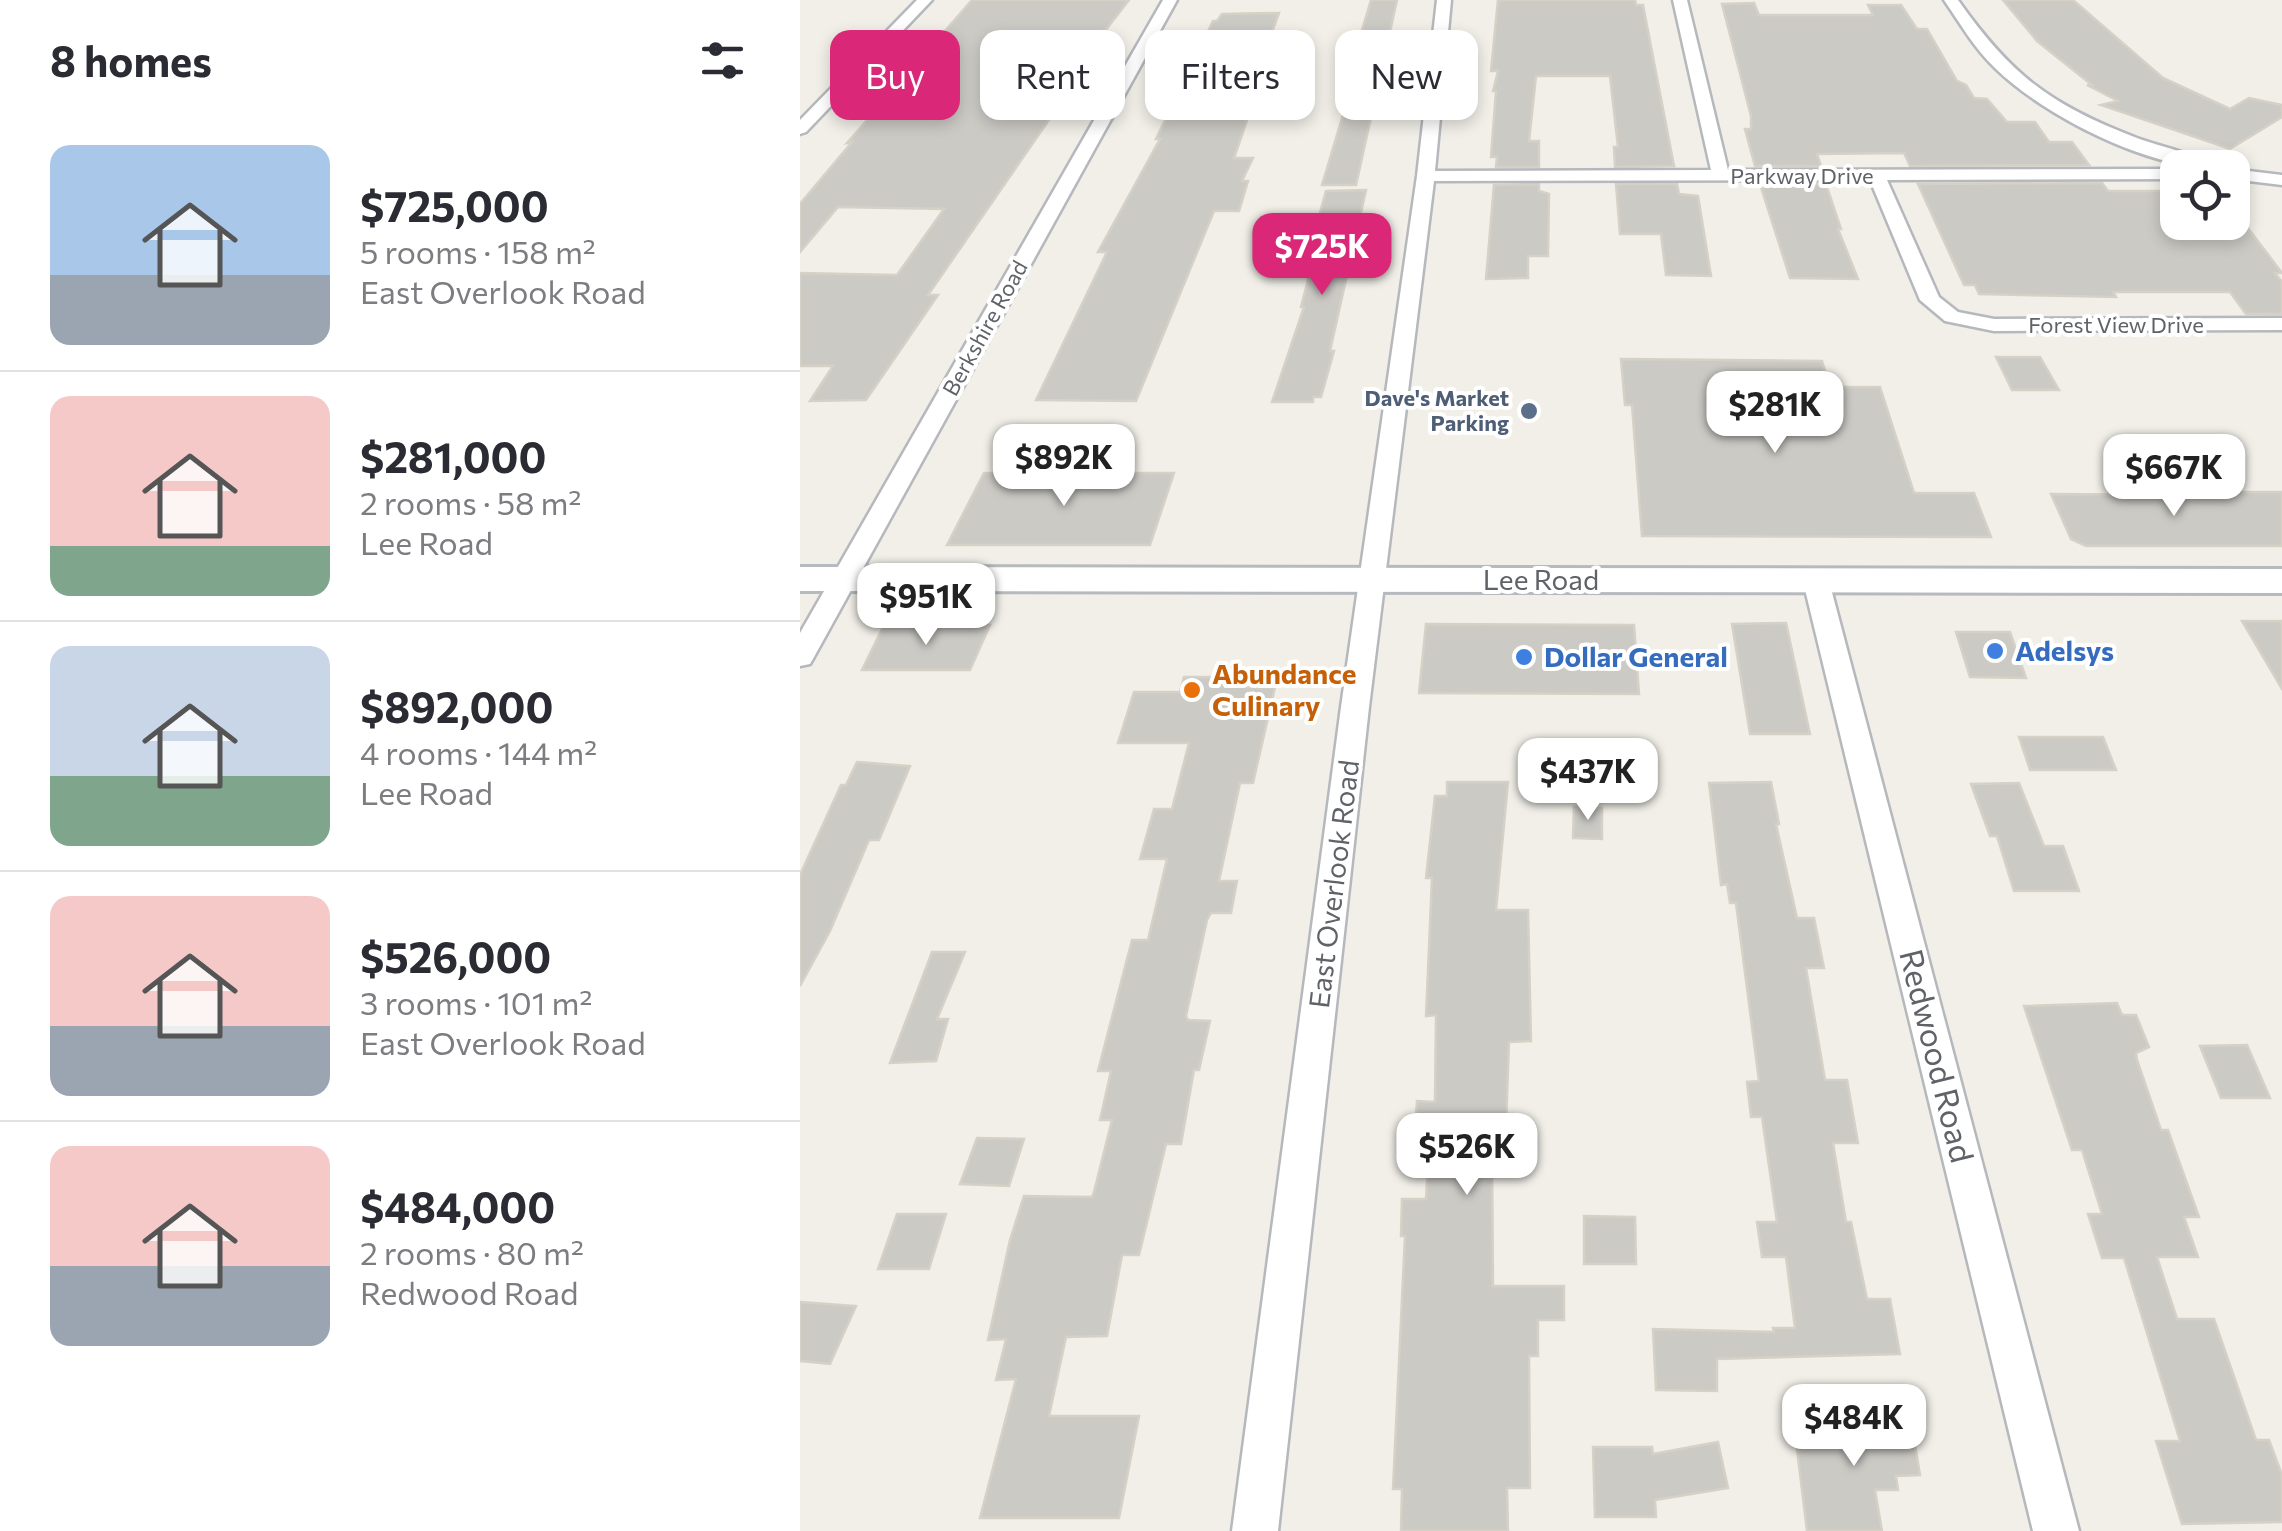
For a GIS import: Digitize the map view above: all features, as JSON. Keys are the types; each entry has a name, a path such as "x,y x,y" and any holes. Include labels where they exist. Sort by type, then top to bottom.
{"main road":[{"name":"Lee Road","path":"800,580 2282,582"}],"street":[{"path":"800,130 925,0"},
{"name":"Berkshire Road","path":"800,656 1170,0"},
{"name":"East Overlook Road","path":"1255,1531 1371,580 1426,176 1444,0"},
{"path":"1680,0 1721,176"},
{"path":"1950,0 2000,66 2036,95 2098,128 2160,151"},
{"name":"Parkway Drive","path":"1426,176 2160,174"},
{"name":"Forest View Drive","path":"1878,176 1930,300 1952,318 1994,325 2282,324"},
{"path":"2250,176 2282,180"},
{"name":"Redwood Road","path":"1816,581 2056,1531"}],"building":[{"path":"972,0 1129,0 1106,30 980,30 980,120 1049,120 928,295 938,295 866,400 810,401 833,366 800,366 800,273 897,275 944,209 838,207 800,252 800,204 867,120 960,120 960,30 946,30"},
{"path":"1371,0 1397,0 1390,30 1362,30"},
{"path":"1498,0 1635,0 1636,5 1643,5 1674,166 1615,167 1614,147 1618,147 1610,76 1536,76 1529,141 1539,141 1539,167 1496,167 1497,157 1491,157 1493,91 1498,71 1491,71"},
{"path":"2003,0 2073,0 2163,78 2230,109 2249,98 2282,105 2282,117 2230,149 2101,105 2118,101 2087,85 2092,85 2037,41"},
{"path":"1754,3 1759,15 1873,15 1868,5 1901,5 1917,29 1927,29 1957,81 1966,85 1974,98 1987,99 2007,122 2035,122 2049,142 2072,142 2089,165 1910,166 1904,153 1817,154 1821,166 1755,166 1745,129 1751,129 1751,116 1722,4"},
{"path":"1279,13 1273,30 1209,30 1222,14"},
{"path":"1165,120 1247,120 1234,158 1253,158 1242,181 1248,181 1239,211 1214,211 1136,401 1036,400 1107,252 1098,252 1160,139 1156,139"},
{"path":"1341,120 1370,120 1356,185 1322,185"},
{"path":"2102,183 2108,191 2160,191 2160,240 2250,240 2250,231 2282,273 2275,273 2282,282 2282,314 2246,314 2230,292 2113,292 2116,297 1979,294 1975,285 1964,285 1918,184"},
{"path":"1539,184 1539,191 1549,194 1548,256 1528,256 1528,278 1486,279 1494,185"},
{"path":"1616,184 1677,184 1679,194 1698,196 1711,276 1666,275 1661,234 1620,234"},
{"path":"1760,184 1826,184 1858,279 1790,278"},
{"path":"1366,190 1321,397 1313,397 1313,402 1272,402 1304,307 1314,257 1308,257 1326,191"},
{"path":"1996,357 2040,357 2059,390 2012,390"},
{"path":"1621,359 1822,361 1830,387 1880,387 1914,493 1974,493 1991,537 1642,536 1632,405 1625,405"},
{"path":"984,473 1174,473 1150,545 947,545"},
{"path":"2195,492 2282,492 2282,546 2086,546 2071,539 2051,494 2197,495"},
{"path":"2242,621 2282,621 2282,689"},
{"path":"1786,623 1810,734 1750,734 1732,624"},
{"path":"1426,624 1634,625 1639,694 1419,693"},
{"path":"884,625 990,625 970,670 862,670"},
{"path":"1956,632 2010,632 2026,678 1970,677"},
{"path":"1184,677 1250,677 1248,687 1275,687 1253,783 1240,783 1219,881 1237,881 1231,913 1211,913 1207,920 1186,1016 1188,1020 1210,1021 1199,1070 1194,1070 1181,1144 1166,1144 1139,1255 1122,1255 1107,1336 1066,1337 1049,1416 1139,1416 1119,1518 980,1518 1016,1379 996,1380 1006,1339 988,1340 1010,1240 1024,1196 1092,1197 1094,1192 1112,1120 1100,1120 1111,1071 1098,1071 1132,940 1148,940 1167,859 1140,859 1154,809 1172,809 1189,743 1118,743 1134,692 1180,692"},
{"path":"2019,737 2103,737 2116,770 2030,770"},
{"path":"857,762 910,766 879,840 869,840 830,931 800,986 800,875 841,785 846,785"},
{"path":"1447,782 1508,782 1496,910 1528,910 1531,1041 1509,1042 1505,1152 1492,1152 1493,1286 1564,1286 1564,1320 1538,1320 1538,1356 1529,1356 1530,1488 1507,1488 1508,1531 1401,1531 1402,1489 1393,1489 1405,1236 1401,1236 1402,1199 1426,1199 1430,1130 1415,1130 1417,1101 1435,1102 1436,1015 1426,1016 1432,878 1426,878 1435,796 1447,796"},
{"path":"1771,782 1797,918 1814,918 1824,968 1806,968 1825,1080 1847,1080 1858,1143 1833,1143 1846,1222 1851,1222 1867,1299 1890,1299 1900,1354 1717,1359 1717,1391 1656,1390 1653,1329 1774,1332 1773,1328 1795,1328 1786,1257 1762,1257 1757,1222 1777,1222 1762,1117 1751,1117 1747,1082 1759,1081 1736,903 1730,903 1727,884 1721,885 1709,783"},
{"path":"2019,783 2044,846 2063,846 2079,891 2014,891 1997,836 1990,836 1971,784"},
{"path":"1574,807 1602,808 1602,839 1573,838"},
{"path":"932,952 965,952 937,1019 948,1019 936,1061 890,1063"},
{"path":"2117,1003 2122,1015 2136,1015 2149,1047 2136,1053 2137,1060 2161,1130 2168,1130 2199,1217 2184,1217 2198,1257 2157,1257 2177,1319 2214,1319 2256,1440 2269,1440 2282,1475 2282,1522 2182,1524 2156,1441 2180,1441 2124,1258 2102,1258 2088,1214 2102,1214 2082,1150 2072,1150 2024,1006"},
{"path":"2247,1045 2270,1098 2221,1098 2200,1046"},
{"path":"977,1138 1024,1139 1009,1186 960,1184"},
{"path":"897,1214 946,1214 929,1269 878,1269"},
{"path":"1584,1216 1635,1217 1636,1264 1584,1264"},
{"path":"800,1302 856,1306 830,1364 800,1361"},
{"path":"1909,1410 1920,1475 1896,1476 1898,1490 1875,1490 1882,1531 1807,1531 1796,1441 1814,1441 1812,1425"},
{"path":"1718,1442 1728,1488 1655,1500 1656,1517 1595,1517 1593,1447 1652,1447 1653,1454"}],"place":[{"name":"Dave's Market Parking","path":"1529,411"},
{"name":"Adelsys","path":"1995,651"},
{"name":"Dollar General","path":"1524,657"},
{"name":"Abundance Culinary","path":"1192,690"}]}
